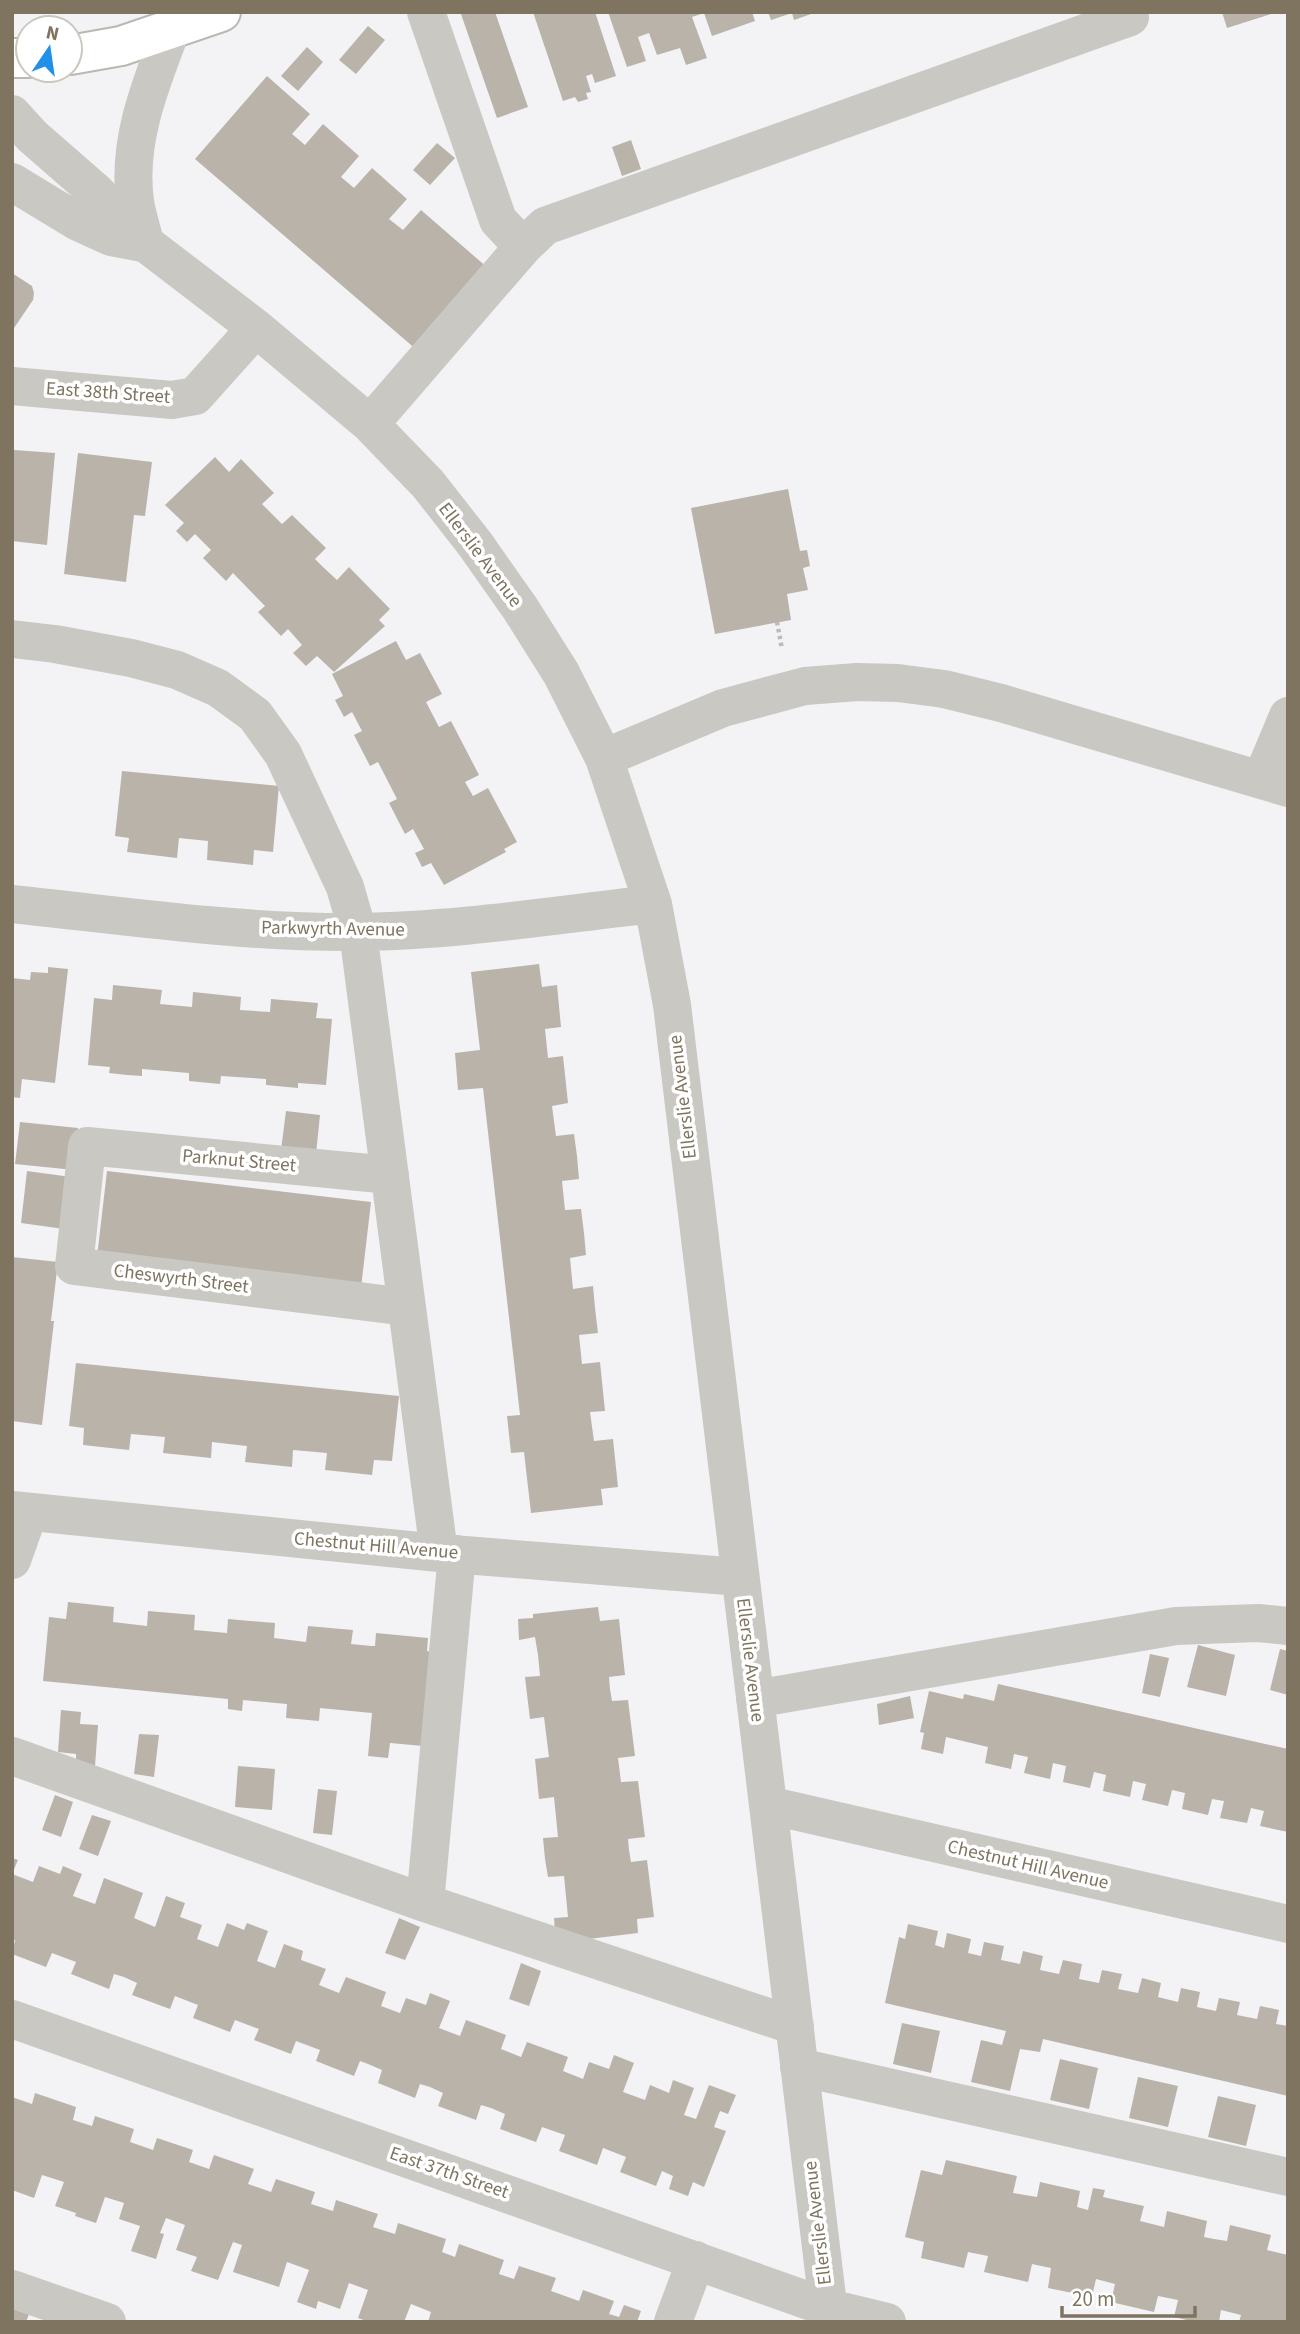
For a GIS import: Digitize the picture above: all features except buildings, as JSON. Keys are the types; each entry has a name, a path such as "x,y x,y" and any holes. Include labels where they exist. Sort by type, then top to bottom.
{"main road":[{"path":"84,53 121,46 175,21 221,12"}],"street":[{"path":"426,12 498,220 523,247"},
{"path":"370,424 523,247 545,226 1130,17 1128,12"},
{"path":"12,182 78,222 111,236 145,243 135,200 135,159 145,97 175,21"},
{"name":"Ellerslie Avenue","path":"12,114 32,136 95,191 145,243 256,328 370,424 428,484 520,608 561,673 604,758 653,904 672,1005 829,2315"},
{"name":"East 38th Street","path":"12,386 172,400 195,396 256,328"},
{"path":"12,639 131,658 177,670 218,688 255,715 284,754 345,887 358,932 407,1307 448,1553 425,1903"},
{"path":"604,758 723,708 793,689 833,683 898,683 944,689 1001,703 1275,783 1288,716"},
{"name":"Parkwyrth Avenue","path":"12,904 307,932 415,931 653,904"},
{"name":"Parknut Street","path":"88,1146 390,1175"},
{"name":"Cheswyrth Street","path":"88,1146 74,1266 407,1307"},
{"path":"12,1560 21,1511"},
{"name":"Chestnut Hill Avenue","path":"21,1511 448,1553 740,1577"},
{"path":"755,1699 1176,1626 1258,1623 1288,1626"},
{"path":"12,1756 425,1903 795,2026"},
{"name":"Chestnut Hill Avenue","path":"768,1805 1288,1924"},
{"name":"East 37th Street","path":"12,2019 696,2260 829,2315 887,2322"},
{"path":"799,2067 1288,2177"},
{"path":"673,2322 696,2260"},
{"path":"12,2289 107,2322"}],"path":[{"path":"777,622 784,658"}]}
